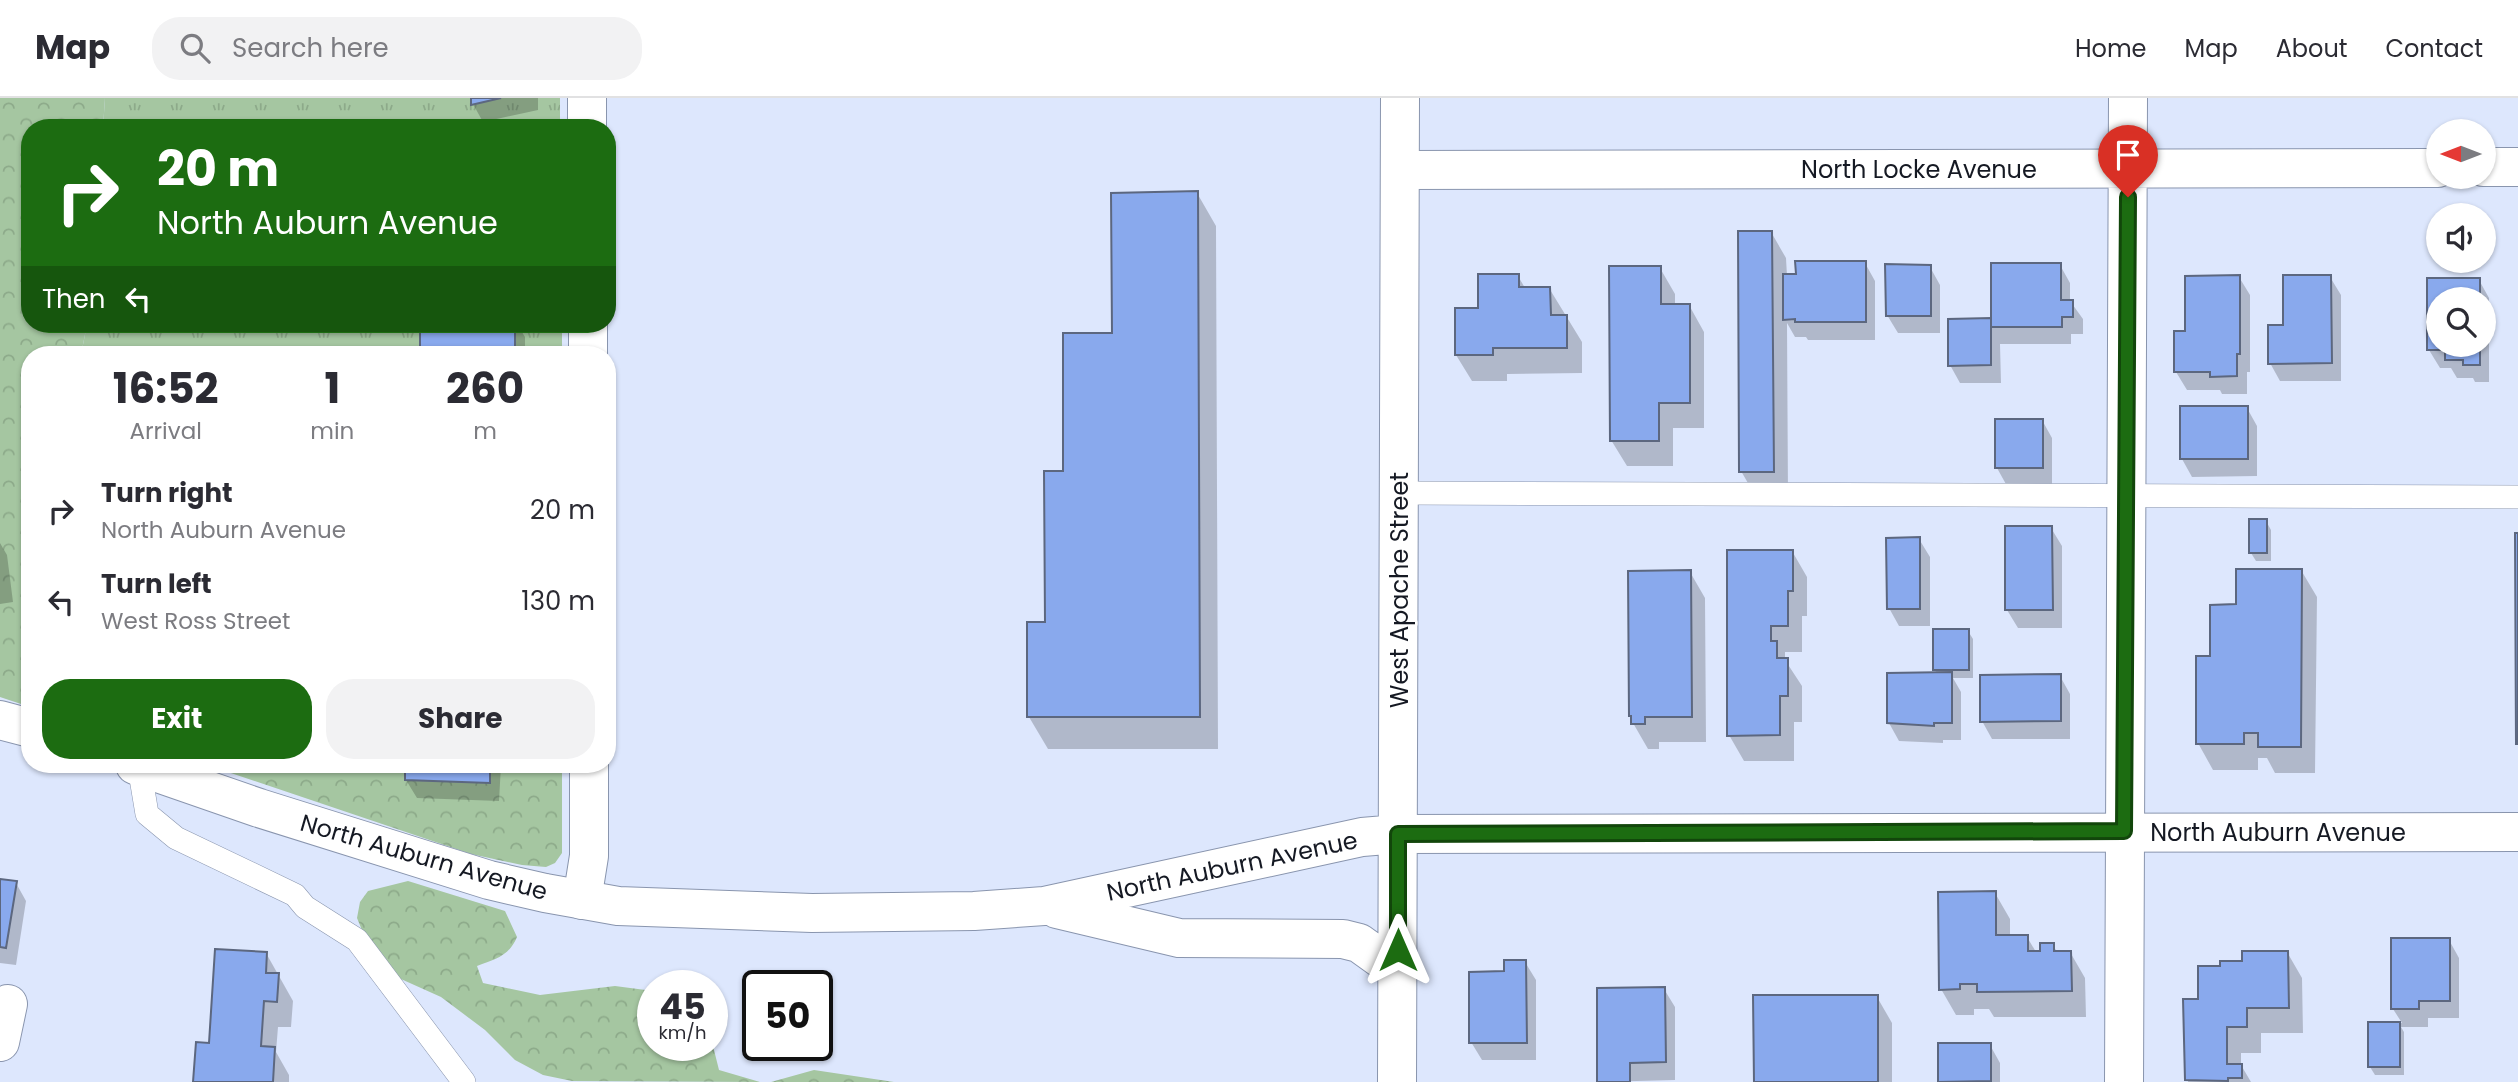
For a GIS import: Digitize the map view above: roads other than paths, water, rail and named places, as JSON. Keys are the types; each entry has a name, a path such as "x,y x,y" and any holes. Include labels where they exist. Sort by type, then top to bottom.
{"main road":[{"path":"587,98 587,119"},
{"name":"West Apache Street","path":"1397,1082 1400,98"},
{"path":"2124,1082 2128,98"},
{"name":"North Locke Avenue","path":"1400,170 2426,167"},
{"path":"2496,167 2518,167"},
{"path":"0,720 21,726"},
{"name":"North Auburn Avenue","path":"160,773 259,808 489,880 582,900 631,906 812,914 974,911 1044,906 1362,837 1398,834 2518,832"},
{"path":"582,900 589,856 589,773"},
{"path":"1044,906 1179,938 1343,939 1359,943 1398,971"},
{"path":"0,1042 8,1004"}],"lane":[{"path":"1399,493 2518,497"},
{"path":"139,773 147,814 176,838 295,895 305,907 357,940 464,1082"}]}
